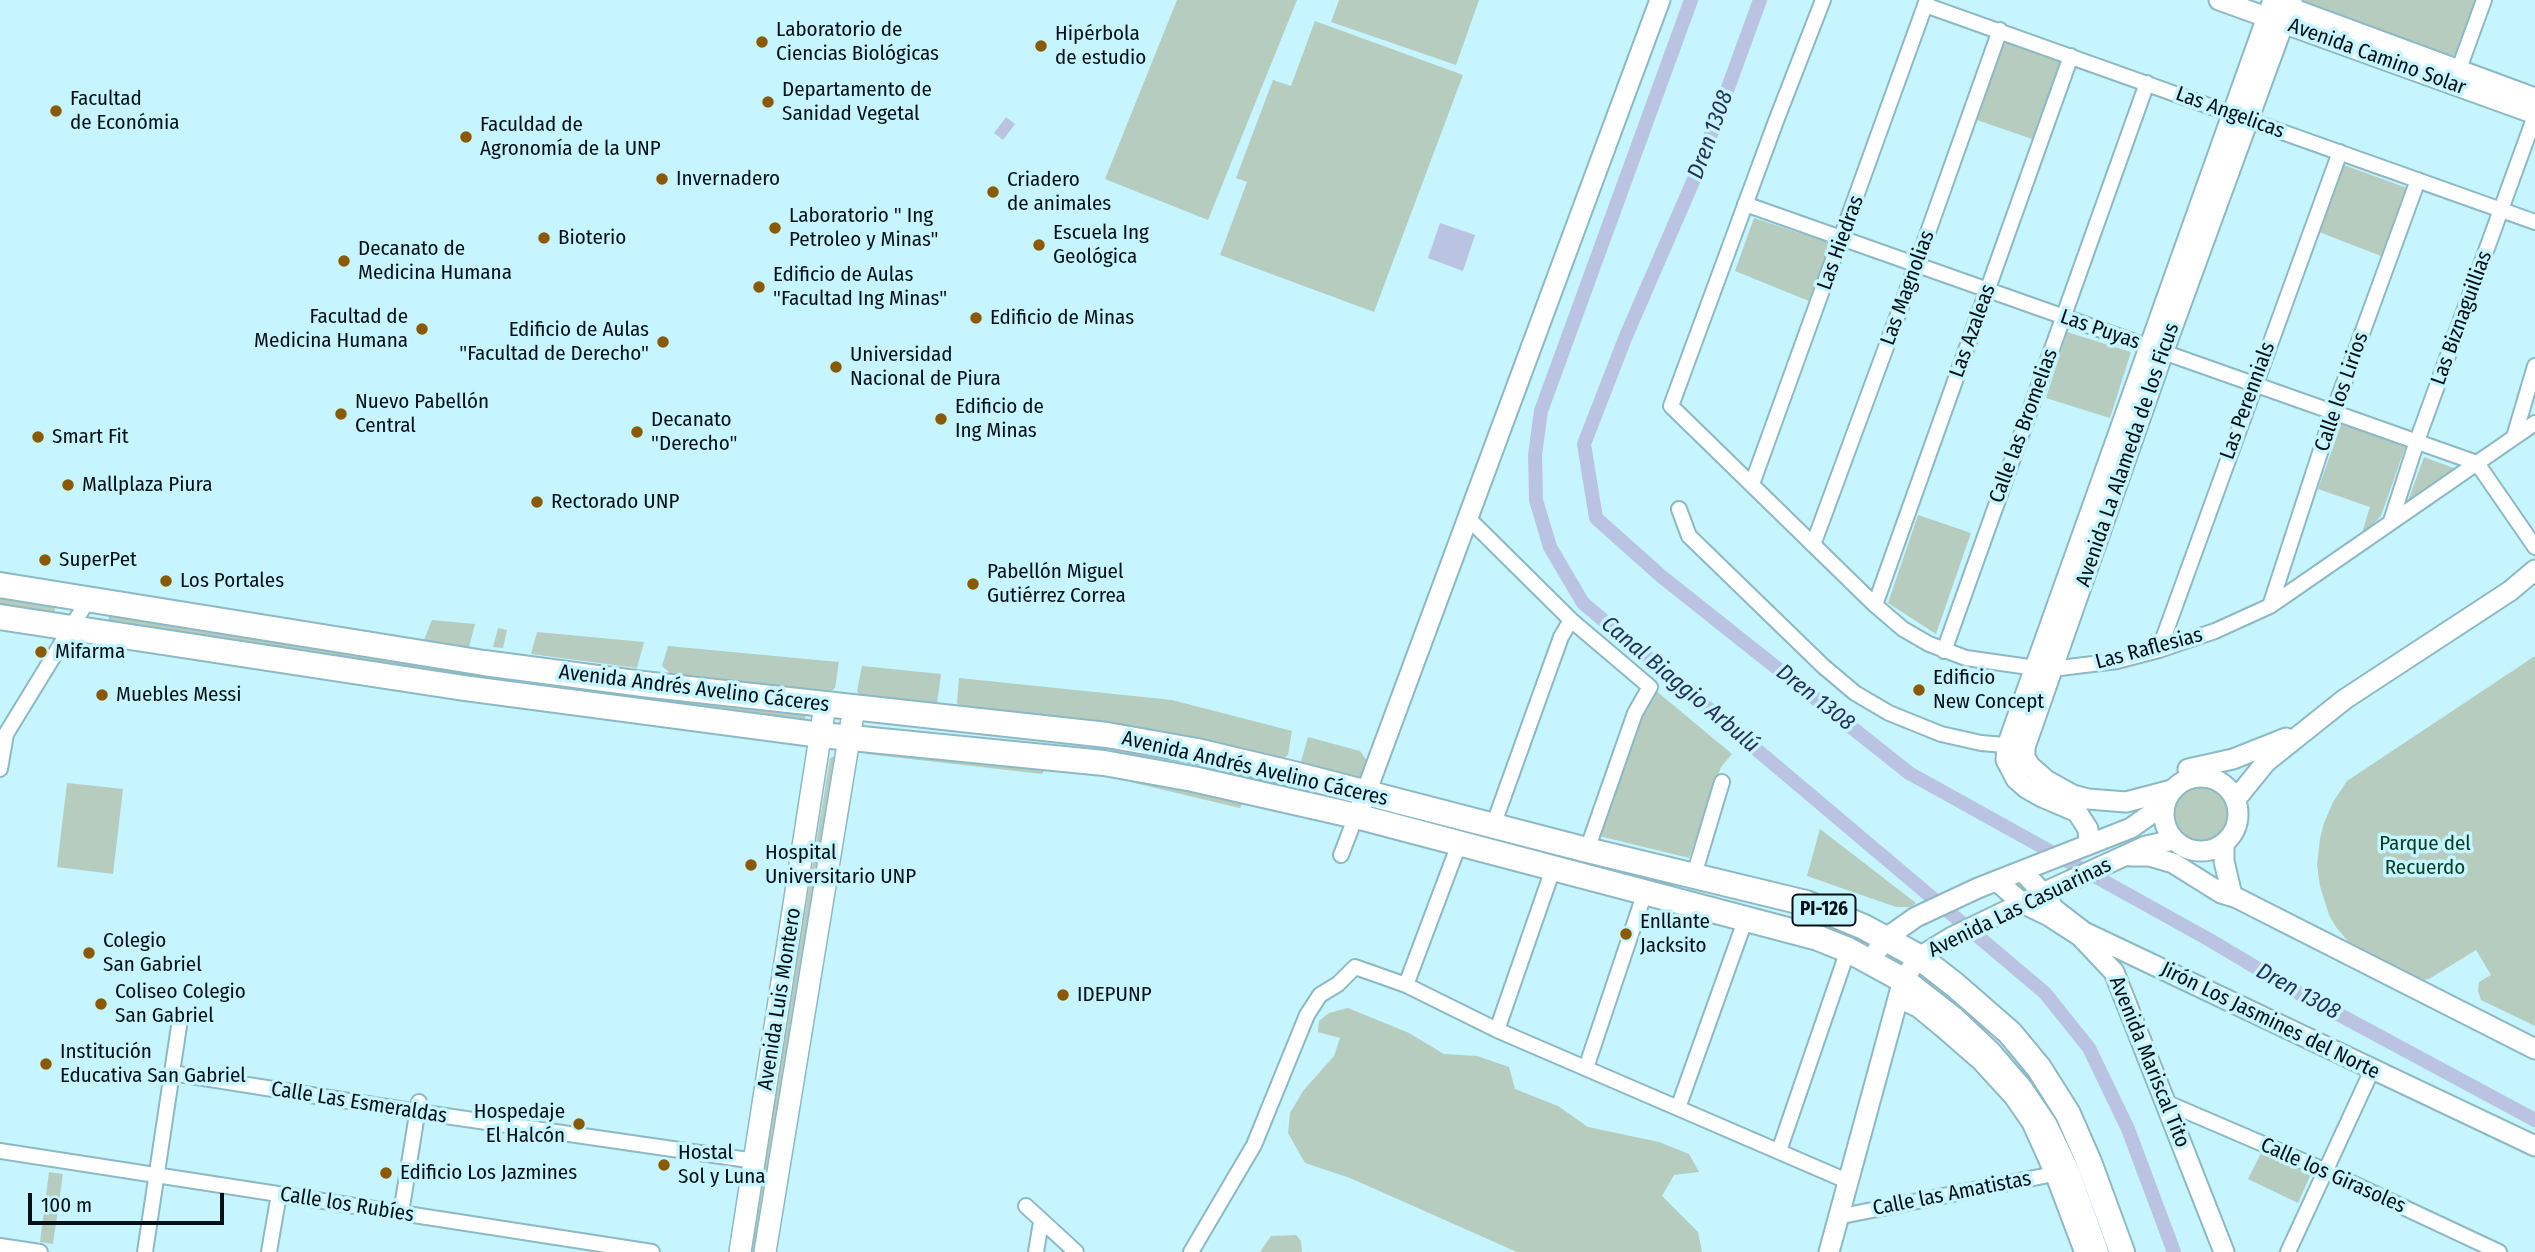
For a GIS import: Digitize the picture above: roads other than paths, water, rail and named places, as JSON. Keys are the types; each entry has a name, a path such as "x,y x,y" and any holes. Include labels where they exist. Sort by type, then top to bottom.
{"highway":[{"name":"Avenida Andrés Avelino Cáceres","path":"0,585 484,663 825,705 1107,735 1197,751 1806,903 1886,938 1919,957 2010,1033 2039,1068 2068,1114 2122,1252"},
{"name":"Avenida Andrés Avelino Cáceres","path":"0,617 464,688 821,735 1104,763 1194,779 1356,816 1818,938 1859,955 1900,990 1953,1019 1989,1053 2020,1089 2045,1126 2048,1147 2096,1252"},
{"path":"2048,1147 2076,1132"}],"main road":[{"name":"Avenida Luis Montero","path":"740,1252 825,705"},
{"name":"Avenida Luis Montero","path":"765,1252 854,708"}],"street":[{"path":"1341,855 1469,519 1660,0"},
{"path":"1745,204 1823,0"},
{"name":"Avenida Camino Solar","path":"2220,0 2278,7 2456,77 2535,115"},
{"path":"2456,77 2483,0"},
{"name":"Las Angelicas","path":"1926,3 2535,222"},
{"name":"Las Hiedras","path":"1752,484 1926,3"},
{"name":"Avenida La Alameda de los Ficus","path":"2016,746 2278,7"},
{"name":"Las Magnolias","path":"1813,545 2000,30"},
{"name":"Las Azaleas","path":"1875,606 2071,56"},
{"name":"Avenida Camino Solar","path":"2456,77 2535,98"},
{"name":"Calle las Bromelias","path":"1944,651 2147,83"},
{"name":"Las Biznaguillias","path":"2391,521 2417,441 2535,115"},
{"name":"Las Perennials","path":"2159,650 2340,152"},
{"name":"Calle los Lirios","path":"2270,606 2333,413 2418,180"},
{"name":"Las Puyas","path":"1745,204 2477,463"},
{"name":"Las Raflesias","path":"1745,204 1671,406 1875,606 1903,629 1944,651 1991,663 2044,668 2117,662 2215,631 2270,606 2535,423"},
{"path":"2514,437 2526,389 2535,366"},
{"path":"2477,463 2535,547"},
{"path":"1679,509 1689,536 1823,666 1855,693 1889,713 1941,734 2016,746 2030,766 2046,780 2073,795 2107,802 2169,797 2193,777 2217,780 2228,788 2236,799 2238,823 2232,835 2224,844 2208,850 2182,844"},
{"path":"1469,519 1571,620 1650,687 1635,713 1587,850"},
{"path":"2236,799 2266,762 2345,699 2510,591 2535,570"},
{"path":"0,769 6,734 88,600"},
{"path":"1493,826 1561,637 1571,620"},
{"path":"2144,799 2174,775 2189,768 2233,759 2307,729"},
{"path":"2016,746 2006,760 2016,779 2026,788 2077,812 2088,829 2087,845"},
{"path":"2217,780 2266,762"},
{"path":"1694,875 1722,782"},
{"path":"2169,797 2165,823 2182,844 2234,895 2535,1049"},
{"name":"Avenida Las Casuarinas","path":"1859,955 1916,917 1978,888 2131,828 2169,797"},
{"path":"1406,985 1459,844"},
{"name":"Avenida Las Casuarinas","path":"1829,1252 1900,990 1919,957 1952,937 2146,846 2182,844"},
{"path":"2224,844 2224,861 2234,895"},
{"path":"2117,860 2149,856 2173,863 2221,893 2234,895"},
{"path":"1497,1030 1553,869"},
{"name":"Jirón Los Jasmines del Norte","path":"2026,870 2052,889 2054,909 2075,926 2535,1146"},
{"name":"Avenida Mariscal Tito","path":"1997,881 2022,903 2049,916 2094,948 2114,972 2224,1252"},
{"path":"1586,1068 1645,892"},
{"path":"1678,1108 1746,918"},
{"path":"1779,1151 1859,955"},
{"path":"2124,995 2141,959"},
{"path":"1191,1252 1254,1145 1307,1015 1320,995 1338,984 1355,967 1406,985 1497,1030 1847,1181"},
{"path":"145,1252 179,1026"},
{"path":"2288,1252 2372,1070"},
{"name":"Calle Las Esmeraldas","path":"172,1073 419,1107 755,1161"},
{"name":"Calle los Girasoles","path":"2165,1102 2326,1171 2499,1252"},
{"path":"401,1213 419,1107"},
{"name":"Calle los Rubíes","path":"0,1151 401,1213 596,1248 652,1252"},
{"name":"Calle las Amatistas","path":"1838,1217 2060,1173"},
{"name":"Avenida Andrés Avelino Cáceres","path":"2060,1173 2082,1252"},
{"path":"269,1252 279,1195"},
{"path":"1026,1206 1076,1252"},
{"path":"1036,1252 1041,1222"},
{"path":"0,1246 40,1252"}],"water":[{"path":"1006,117 1015,124 1003,140 994,133"},
{"path":"1440,223 1475,235 1463,271 1428,258"}],"waterway":[{"name":"Canal Biaggio Arbulú","path":"1691,0 1541,411 1535,455 1536,500 1550,547 1583,603 2045,993 2089,1048 2128,1129 2174,1252"},
{"name":"Dren 1308","path":"1760,0 1698,170 1626,336 1584,444 1596,518 1661,576 1909,773 2208,939 2299,993 2535,1120"}],"place":[{"name":"Laboratorio de Ciencias Biológicas","path":"762,42"},
{"name":"Hipérbola de estudio","path":"1041,46"},
{"name":"Departamento de Sanidad Vegetal","path":"768,102"},
{"name":"Facultad de Económia","path":"56,111"},
{"name":"Faculdad de Agronomía de la UNP","path":"466,137"},
{"name":"Invernadero","path":"662,179"},
{"name":"Criadero de animales","path":"993,192"},
{"name":"Laboratorio \" Ing Petroleo y Minas\"","path":"775,228"},
{"name":"Bioterio","path":"544,238"},
{"name":"Escuela Ing Geológica","path":"1039,245"},
{"name":"Decanato de Medicina Humana","path":"344,261"},
{"name":"Edificio de Aulas \"Facultad Ing Minas\"","path":"759,287"},
{"name":"Edificio de Minas","path":"976,318"},
{"name":"Facultad de Medicina Humana","path":"422,329"},
{"name":"Edificio de Aulas \"Facultad de Derecho\"","path":"663,342"},
{"name":"Universidad Nacional de Piura","path":"836,367"},
{"name":"Nuevo Pabellón Central","path":"341,414"},
{"name":"Edificio de Ing Minas","path":"941,419"},
{"name":"Decanato \"Derecho\"","path":"637,432"},
{"name":"Smart Fit","path":"38,437"},
{"name":"Mallplaza Piura","path":"68,485"},
{"name":"Rectorado UNP","path":"537,502"},
{"name":"SuperPet","path":"45,560"},
{"name":"Los Portales","path":"166,581"},
{"name":"Pabellón Miguel Gutiérrez Correa","path":"973,584"},
{"name":"Mifarma","path":"41,652"},
{"name":"Edificio New Concept","path":"1919,690"},
{"name":"Muebles Messi","path":"102,695"},
{"name":"Hospital Universitario UNP","path":"751,865"},
{"name":"Enllante Jacksito","path":"1626,934"},
{"name":"Colegio San Gabriel","path":"89,953"},
{"name":"IDEPUNP","path":"1063,995"},
{"name":"Coliseo Colegio San Gabriel","path":"101,1004"},
{"name":"Institución Educativa San Gabriel","path":"46,1064"},
{"name":"Hospedaje El Halcón","path":"579,1124"},
{"name":"Hostal Sol y Luna","path":"664,1165"},
{"name":"Edificio Los Jazmines","path":"386,1173"}],"park label":[{"name":"Parque del Recuerdo","path":"2425,856"}]}
